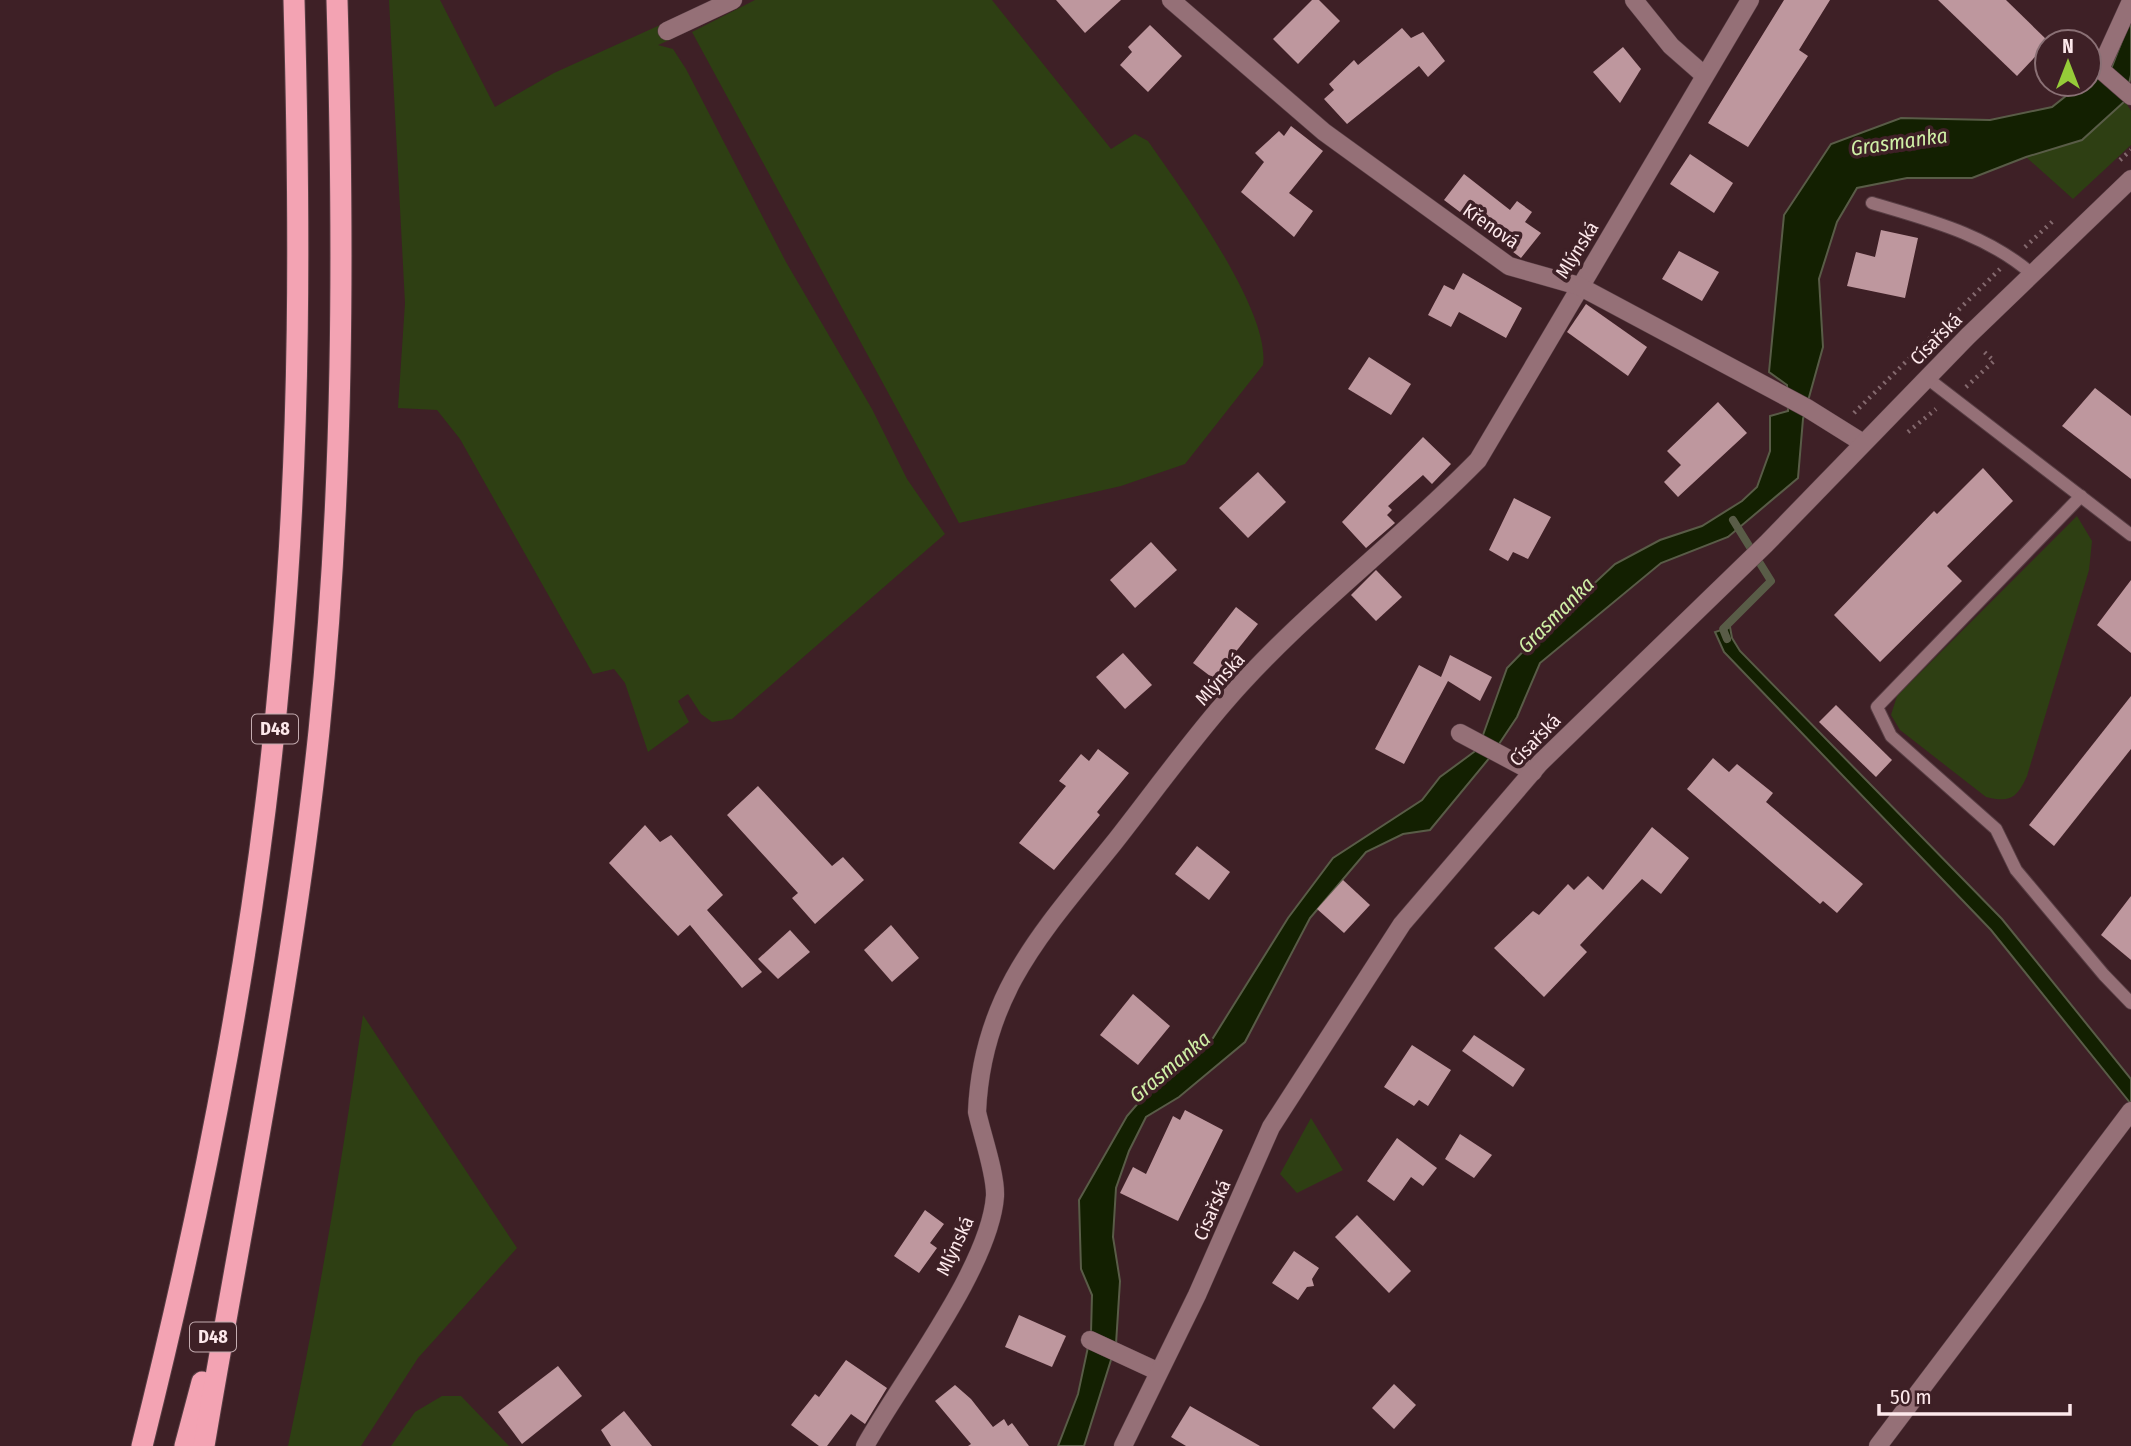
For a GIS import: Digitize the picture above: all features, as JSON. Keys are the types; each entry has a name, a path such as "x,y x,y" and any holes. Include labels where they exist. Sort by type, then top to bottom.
{"highway":[{"name":"D48","path":"142,1446 198,1217 229,1056 251,924 274,738 289,558 297,367 293,0"},
{"name":"D48","path":"186,1446 241,1227 294,930 326,649 341,368 337,0"},
{"path":"204,1446 241,1227"}],"street":[{"path":"667,31 733,0"},
{"name":"Křenová","path":"1171,0 1324,132 1509,266 1579,286 1807,408 1863,443"},
{"path":"1634,0 1671,47 1704,75"},
{"name":"Mlýnská","path":"865,1446 934,1334 990,1223 995,1193 977,1112 978,1099 987,1044 1000,1000 1035,942 1225,701 1305,620 1438,500 1478,460 1750,0"},
{"path":"2103,60 2131,1"},
{"path":"2103,72 2129,94"},
{"name":"Císařská","path":"1123,1446 1157,1371 1197,1295 1274,1122 1315,1064 1387,944 1402,924 1533,772 1748,558 1766,544 1968,336 2131,178"},
{"path":"1460,733 1533,772"},
{"path":"1878,1446 2131,1111"},
{"path":"1090,1340 1157,1371"}],"lane":[{"path":"1872,203 1944,224 2013,257 2032,274"},
{"path":"1927,378 2131,535"},
{"path":"2081,496 1877,707 1891,736 1960,794 1996,830 2017,870 2104,975 2131,1003"}],"path":[{"path":"2112,167 2131,150"},
{"path":"1838,428 2013,257 2057,218"},
{"path":"1903,437 1994,361 1950,318"}],"shaded area":[{"path":"389,0 440,0 495,107 554,73 660,25 674,38 658,45 673,49 686,69 786,262 872,409 907,479 945,534 732,719 712,722 701,714 688,694 678,701 689,722 648,752 625,683 614,669 593,674 460,439 437,410 398,408 405,303"},
{"path":"755,0 992,0 1111,149 1135,134 1148,141 1201,218 1239,283 1262,342 1263,365 1185,464 1121,486 959,523 692,32"},
{"path":"2125,101 2131,111 2131,145 2073,199 2026,157 2082,140"},
{"path":"2077,516 2092,541 2089,570 2027,776 2012,797 1986,797 1900,730 1891,715 1897,696"},
{"path":"363,1015 517,1248 418,1358 361,1446 288,1446 329,1231"},
{"path":"1311,1118 1343,1170 1297,1193 1280,1174"},
{"path":"442,1396 461,1396 509,1446 391,1446 415,1412"}],"water":[{"name":"Grasmanka","path":"2131,18 2131,75 2125,101 2082,140 2026,157 1972,178 1907,178 1857,188 1837,222 1819,279 1823,347 1803,419 1798,478 1728,537 1661,563 1540,663 1517,717 1491,756 1430,830 1403,834 1366,852 1310,918 1245,1042 1179,1097 1146,1117 1129,1151 1116,1188 1113,1237 1120,1281 1116,1344 1084,1446 1058,1446 1078,1394 1091,1333 1092,1295 1081,1269 1079,1200 1127,1116 1152,1087 1213,1038 1288,918 1333,858 1422,800 1440,777 1478,749 1507,668 1541,633 1615,564 1660,540 1702,526 1742,501 1757,487 1770,451 1770,416 1788,411 1787,385 1769,372 1784,215 1831,144 1901,118 1990,120 2052,107 2063,98 2103,98 2103,78 2111,69"},
{"path":"1730,627 1732,638 1740,651 2002,919 2131,1079 2131,1104 1991,930 1724,652 1715,632"}],"building":[{"path":"1056,0 1121,0 1085,33"},
{"path":"1312,0 1319,0 1340,21 1298,64 1273,39"},
{"path":"1784,0 1830,0 1799,50 1808,56 1748,147 1708,123"},
{"path":"1938,0 2006,0 2035,28 2033,59 2017,76"},
{"path":"1150,25 1182,56 1148,92 1120,65 1132,52 1128,47"},
{"path":"1402,28 1411,38 1423,32 1445,61 1428,77 1419,66 1347,124 1324,99 1334,90 1329,84 1354,60 1358,65"},
{"path":"1623,47 1641,69 1620,103 1593,72"},
{"path":"1291,126 1323,151 1289,193 1313,211 1294,237 1241,192 1264,162 1255,153 1279,131 1284,136"},
{"path":"1690,154 1733,183 1714,213 1670,184"},
{"path":"1464,174 1510,210 1517,201 1532,212 1525,222 1541,233 1521,258 1444,200"},
{"path":"1881,230 1918,238 1905,298 1847,286 1856,252 1875,257"},
{"path":"1679,251 1719,272 1702,301 1662,279"},
{"path":"1463,273 1522,308 1506,338 1459,312 1451,327 1428,315 1444,285 1454,290"},
{"path":"1586,304 1647,347 1628,376 1567,332"},
{"path":"1369,357 1411,384 1391,415 1348,389"},
{"path":"2095,388 2131,416 2131,479 2062,426"},
{"path":"1718,402 1747,433 1678,497 1664,482 1681,465 1667,451"},
{"path":"1423,437 1451,464 1432,484 1423,475 1388,506 1392,510 1387,515 1395,523 1366,548 1342,522"},
{"path":"1983,468 2013,501 1947,566 1962,581 1880,662 1834,615 1934,511 1937,514"},
{"path":"1258,472 1286,502 1248,538 1219,508"},
{"path":"1514,498 1551,517 1528,559 1513,552 1508,561 1489,550"},
{"path":"1151,542 1177,570 1135,608 1110,580"},
{"path":"1376,570 1402,597 1376,621 1351,595"},
{"path":"2131,580 2131,653 2097,625"},
{"path":"1236,607 1258,624 1214,679 1193,663"},
{"path":"1123,653 1152,685 1125,709 1096,677"},
{"path":"1450,655 1492,677 1480,701 1448,681 1404,764 1375,749 1419,665 1441,677"},
{"path":"2131,696 2131,749 2054,846 2029,825"},
{"path":"1836,705 1892,760 1876,777 1819,722"},
{"path":"1098,749 1129,773 1097,812 1100,815 1054,870 1019,843 1066,786 1059,781 1081,754 1089,761"},
{"path":"1713,758 1729,772 1737,764 1773,793 1766,802 1863,884 1837,913 1823,901 1820,904 1687,789"},
{"path":"758,786 832,866 843,857 864,880 815,924 792,898 798,893 727,815"},
{"path":"645,825 660,842 671,835 723,895 707,910 762,972 742,988 690,925 678,936 609,863"},
{"path":"1652,827 1689,858 1661,894 1642,879 1580,945 1587,952 1544,997 1494,948 1533,911 1539,915 1568,884 1574,890 1588,876 1603,890"},
{"path":"1197,846 1230,872 1209,900 1175,874"},
{"path":"1343,880 1370,905 1344,933 1317,909"},
{"path":"2131,896 2131,960 2101,935"},
{"path":"891,925 919,958 892,982 864,950"},
{"path":"790,930 810,952 778,979 758,959"},
{"path":"1133,994 1170,1026 1138,1065 1100,1035"},
{"path":"1474,1035 1525,1069 1513,1087 1462,1051"},
{"path":"1412,1045 1451,1070 1428,1106 1419,1100 1414,1106 1384,1087"},
{"path":"1185,1110 1223,1130 1178,1221 1120,1193 1133,1167 1146,1174 1173,1116 1180,1120"},
{"path":"1460,1134 1492,1155 1474,1178 1445,1159"},
{"path":"1397,1138 1437,1168 1423,1186 1411,1177 1394,1201 1367,1181"},
{"path":"925,1210 944,1224 930,1243 937,1248 919,1273 894,1256"},
{"path":"1357,1215 1411,1271 1389,1293 1335,1237"},
{"path":"1294,1251 1319,1268 1312,1279 1314,1286 1307,1287 1298,1300 1272,1283"},
{"path":"1019,1315 1066,1336 1052,1367 1005,1347"},
{"path":"846,1360 887,1388 865,1424 851,1414 827,1446 819,1446 791,1425 815,1394 819,1397"},
{"path":"558,1366 582,1396 522,1444 498,1412"},
{"path":"1394,1384 1416,1405 1394,1429 1372,1408"},
{"path":"955,1385 971,1399 993,1427 1004,1419 1008,1426 1012,1423 1029,1446 968,1446 971,1444 935,1401"},
{"path":"1190,1406 1260,1446 1186,1446 1171,1437"},
{"path":"624,1411 652,1446 611,1446 601,1430"}],"waterway":[{"path":"1727,639 1723,629 1771,581 1733,520"}]}
